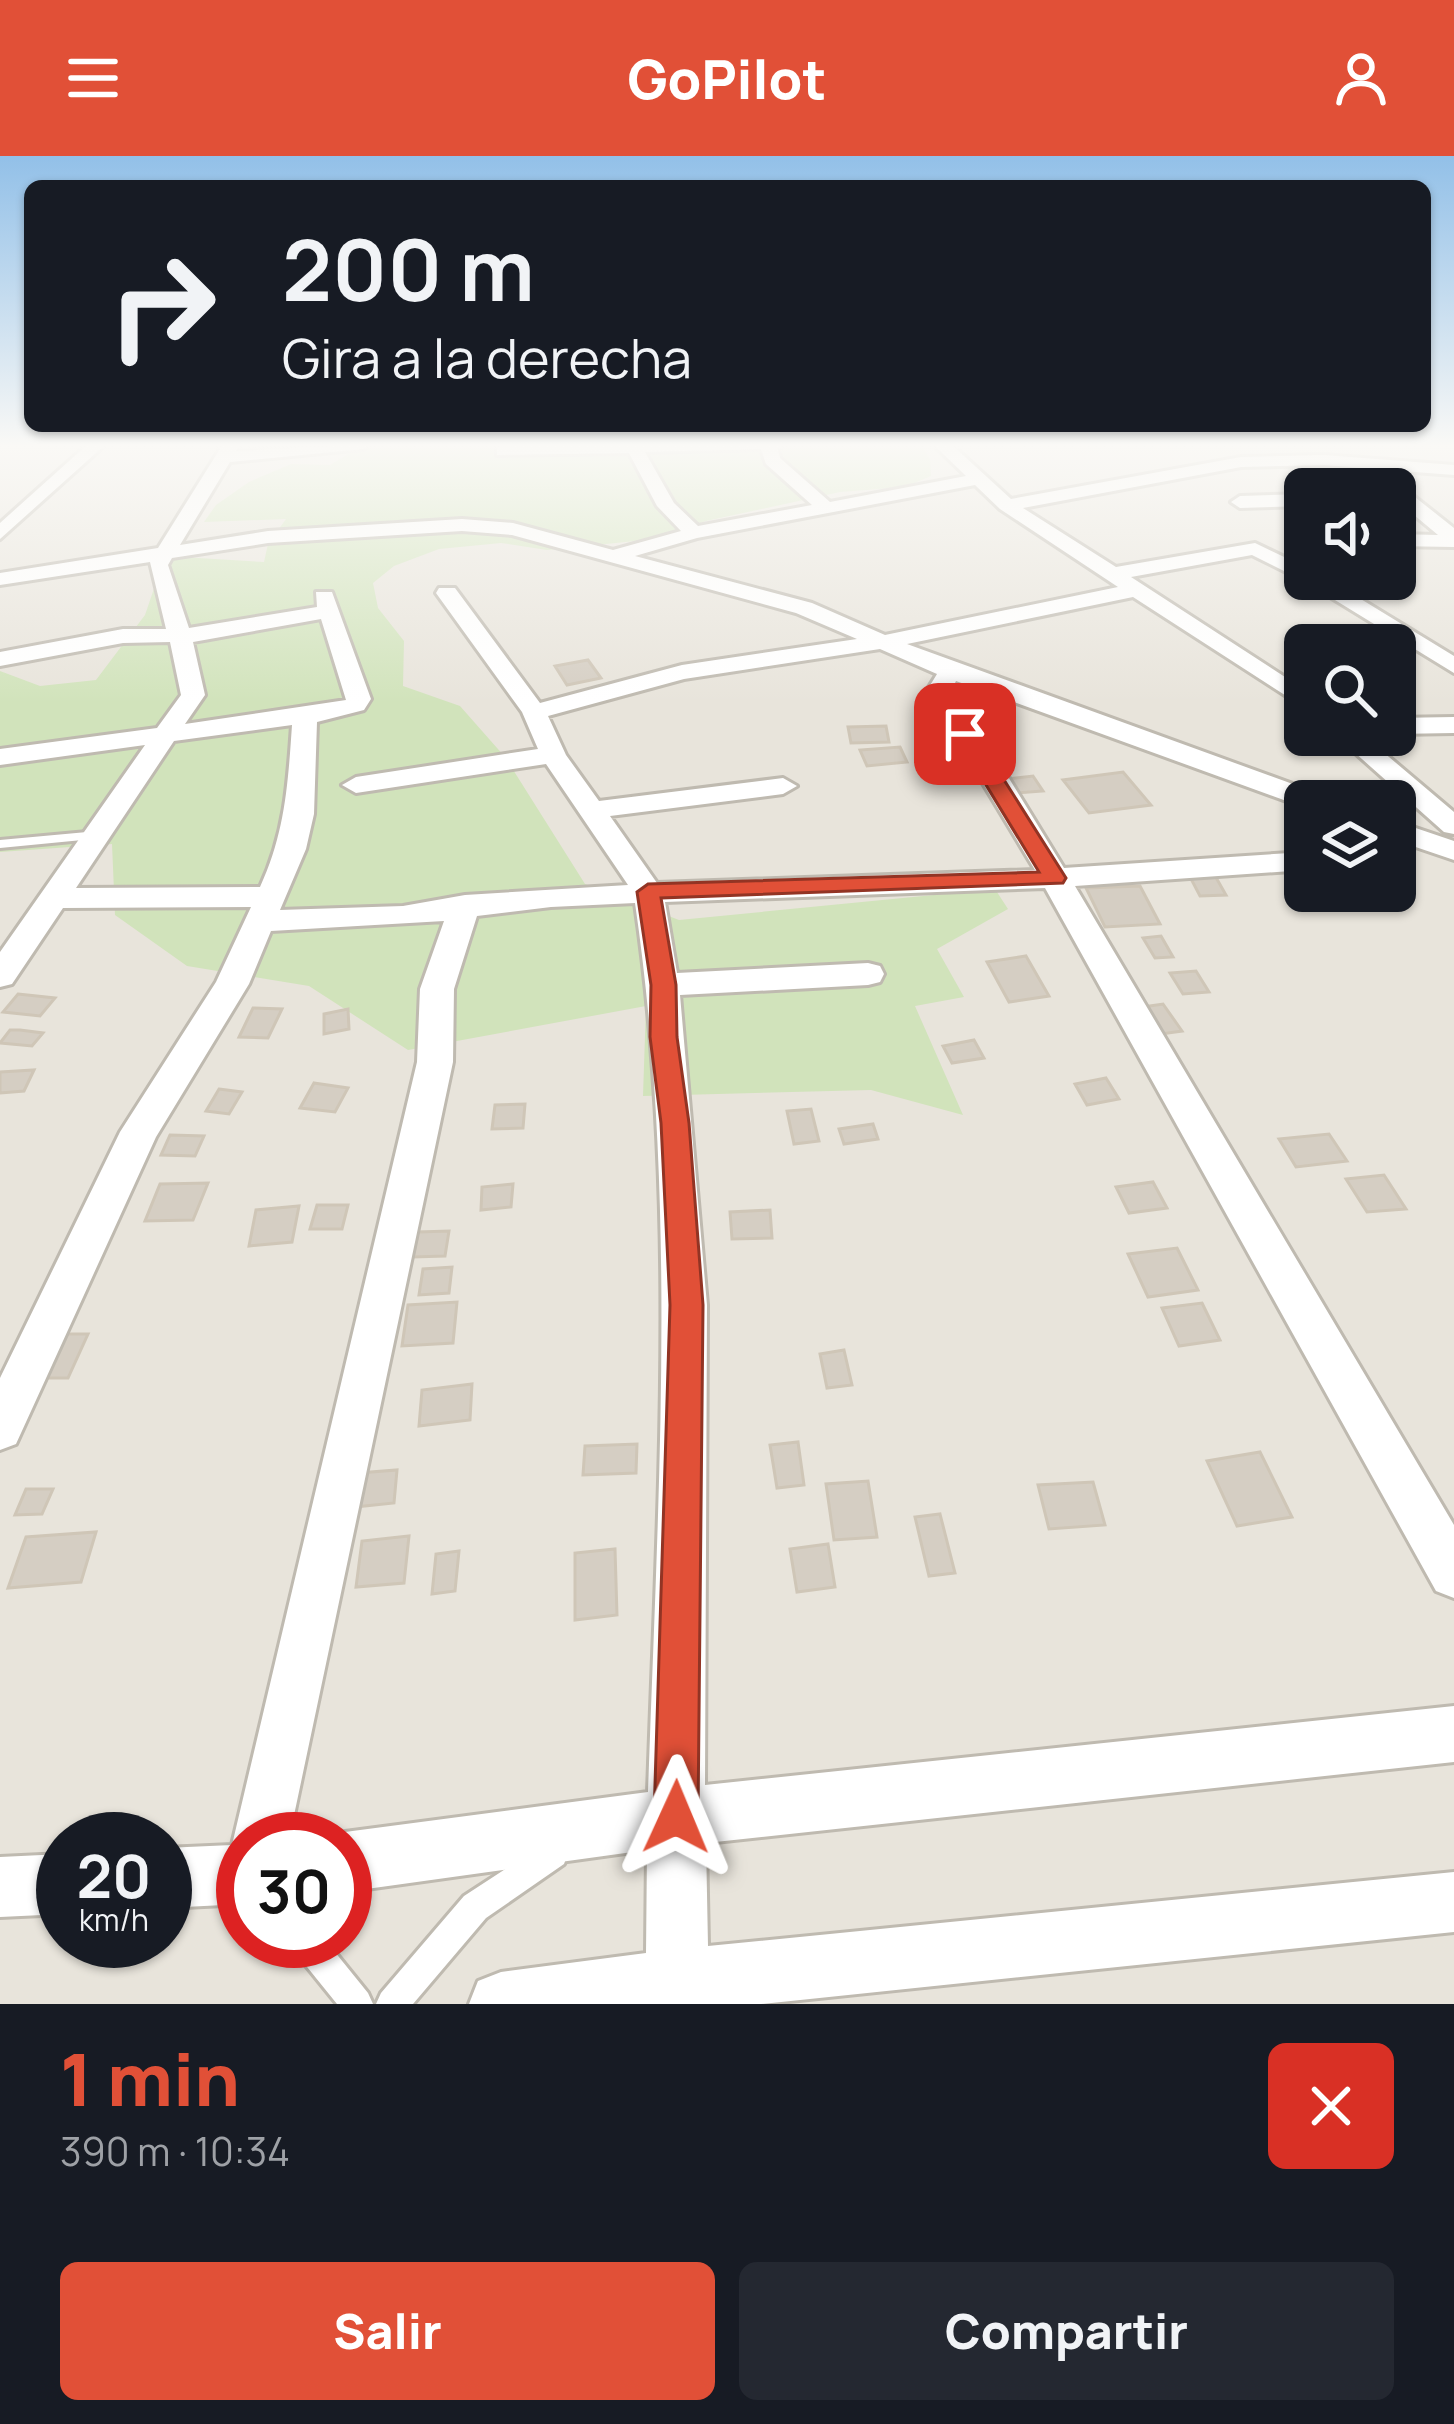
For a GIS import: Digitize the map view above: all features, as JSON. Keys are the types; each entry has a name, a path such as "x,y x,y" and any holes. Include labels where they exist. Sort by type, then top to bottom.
{"street":[{"path":"1,973 193,695 194,683 158,565 176,530"},
{"path":"0,579 268,537 377,530"},
{"path":"517,530 619,554 804,608 950,670 1284,791"},
{"path":"619,554 709,530"},
{"path":"1046,530 1284,687"},
{"path":"1416,540 1454,539"},
{"path":"1113,574 1284,542"},
{"path":"1255,549 1284,564"},
{"path":"535,712 682,672 889,641 1136,590"},
{"path":"447,593 535,712 554,755 648,892 664,985 686,1305 677,1981"},
{"path":"1346,600 1454,666"},
{"path":"0,659 173,624 327,604 359,699 355,706 305,716 0,757"},
{"path":"0,672 106,654 118,649 123,636"},
{"path":"950,670 941,687 943,697 1054,878 1454,1573"},
{"path":"0,1428 139,1132 232,984 292,849 300,814 305,716"},
{"path":"1416,726 1454,725"},
{"path":"356,785 554,755"},
{"path":"1372,756 1454,826"},
{"path":"592,810 784,786"},
{"path":"1416,837 1454,851"},
{"path":"1416,854 1454,851"},
{"path":"53,898 403,916 465,905 648,892 1054,878 1284,862"},
{"path":"265,1812 435,1062 437,989 465,905"},
{"path":"664,985 868,974"},
{"path":"372,1859 676,1817 1454,1734"},
{"path":"0,1888 36,1886"},
{"path":"501,2004 677,1981 1454,1901"}],"lane":[{"path":"0,844 98,835"},
{"path":"392,2004 475,1907 584,1832"},
{"path":"328,1968 357,2004"}],"shaded area":[{"path":"0,530 1284,530 1284,600 1416,600 1416,530 1454,530 1454,2004 0,2004"}],"green space":[{"path":"278,530 680,530 655,539 547,550 501,543 439,549 394,566 373,583 378,608 404,641 403,686 460,706 505,757 585,884 679,920 995,889 1008,909 937,949 964,997 915,1006 963,1115 871,1090 643,1096 646,1006 408,1050 309,986 187,966 115,915 112,844 0,852 0,671 40,686 96,680 145,615 165,556 264,562"}],"building":[{"path":"588,660 601,678 567,685 555,666"},
{"path":"886,726 889,742 851,743 848,727"},
{"path":"900,747 907,762 867,766 860,750"},
{"path":"1123,772 1151,805 1089,813 1063,780"},
{"path":"1033,776 1043,791 1016,793 1007,779"},
{"path":"1214,874 1226,895 1200,896 1189,875"},
{"path":"1140,886 1160,924 1105,927 1086,888"},
{"path":"1161,936 1173,957 1155,958 1143,938"},
{"path":"1026,956 1049,996 1009,1002 987,962"},
{"path":"1196,971 1209,992 1183,994 1170,973"},
{"path":"18,994 55,998 40,1016 3,1012"},
{"path":"1163,1004 1182,1031 1154,1035 1136,1008"},
{"path":"253,1008 282,1009 268,1038 239,1037"},
{"path":"348,1009 349,1029 324,1034 324,1014"},
{"path":"10,1030 43,1033 32,1046 0,1043"},
{"path":"974,1040 984,1058 952,1063 943,1046"},
{"path":"34,1070 24,1091 0,1093 0,1072"},
{"path":"1106,1078 1119,1099 1087,1105 1075,1084"},
{"path":"314,1083 348,1088 335,1112 300,1108"},
{"path":"219,1089 242,1092 229,1114 206,1111"},
{"path":"525,1104 523,1128 492,1129 495,1105"},
{"path":"811,1109 819,1141 794,1144 787,1111"},
{"path":"873,1124 878,1139 844,1144 839,1129"},
{"path":"1329,1134 1347,1161 1296,1167 1279,1139"},
{"path":"170,1135 204,1136 195,1156 161,1155"},
{"path":"1384,1175 1406,1209 1367,1212 1346,1179"},
{"path":"1153,1182 1167,1208 1129,1213 1116,1187"},
{"path":"208,1183 193,1220 145,1221 160,1184"},
{"path":"513,1184 511,1207 481,1210 482,1187"},
{"path":"317,1205 348,1205 342,1229 310,1229"},
{"path":"299,1206 292,1242 249,1246 256,1210"},
{"path":"770,1210 772,1238 732,1239 730,1212"},
{"path":"449,1231 445,1256 413,1257 418,1232"},
{"path":"1177,1248 1198,1290 1148,1297 1128,1254"},
{"path":"452,1267 449,1293 419,1295 423,1269"},
{"path":"457,1302 453,1343 402,1346 408,1305"},
{"path":"1202,1303 1220,1340 1179,1346 1162,1308"},
{"path":"59,1334 88,1334 68,1378 39,1378"},
{"path":"844,1350 852,1385 827,1388 820,1354"},
{"path":"472,1384 470,1420 419,1426 422,1390"},
{"path":"798,1442 804,1485 777,1488 770,1445"},
{"path":"637,1444 636,1473 583,1475 585,1446"},
{"path":"1260,1452 1292,1517 1237,1526 1207,1461"},
{"path":"397,1470 394,1503 355,1507 359,1473"},
{"path":"868,1481 877,1537 834,1540 826,1484"},
{"path":"1093,1482 1105,1525 1049,1529 1038,1485"},
{"path":"26,1489 53,1489 42,1514 15,1515"},
{"path":"940,1514 955,1573 929,1576 915,1517"},
{"path":"96,1532 81,1582 8,1588 26,1537"},
{"path":"409,1536 404,1583 356,1587 362,1541"},
{"path":"828,1544 835,1587 797,1592 790,1549"},
{"path":"615,1549 617,1615 575,1620 575,1553"},
{"path":"459,1551 455,1591 432,1594 436,1554"}],"route":[{"path":"676,1817 686,1305 664,985 648,892 1054,878 965,734"}]}
